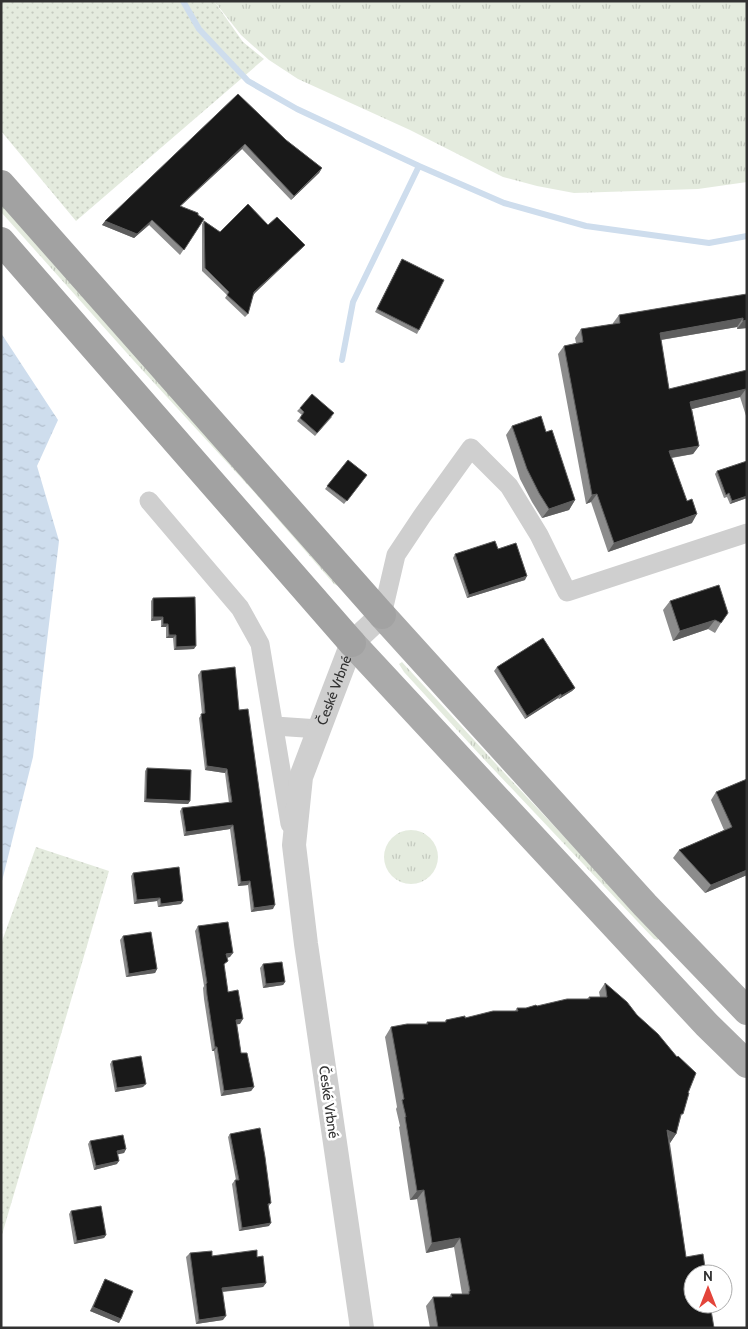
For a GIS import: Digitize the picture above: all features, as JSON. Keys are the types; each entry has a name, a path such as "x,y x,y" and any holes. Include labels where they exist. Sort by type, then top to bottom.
{"highway":[{"path":"1,184 382,615"},
{"path":"1,241 352,643"}],"main road":[{"path":"382,615 645,905 747,1012"},
{"path":"352,643 701,1018 747,1064"}],"street":[{"path":"382,615 396,555 471,448 509,486 539,535 567,592 747,533"},
{"path":"149,501 240,608 260,644 294,845"},
{"name":"České Vrbné","path":"362,1328 306,944 294,845 301,777 319,729 352,643 382,615"},
{"path":"275,726 319,729"}],"green space":[{"path":"1,1 214,1 243,42 264,59 76,221 1,131"},
{"path":"214,1 747,1 747,182 698,189 574,193 503,177 410,130 298,79 269,60 241,35"},
{"path":"1,203 338,586 334,584 255,493 1,212"},
{"path":"402,662 658,936 658,940 654,939 481,756 404,672 399,664"},
{"path":"406,830 416,830 426,834 434,842 438,857 434,872 426,880 416,884 406,884 396,880 388,872 384,862 384,852 388,842 396,834"},
{"path":"36,847 109,871 1,1238 1,944"}],"water":[{"path":"1,333 58,420 37,466 59,541 33,757 1,885"}],"building":[{"path":"238,94 286,140 322,168 294,196 245,144 180,206 198,213 204,219 184,250 152,220 137,234 105,221"},
{"path":"248,204 268,225 277,217 305,245 254,292 248,314 227,295 229,292 205,268 204,221 220,232"},
{"path":"402,259 444,280 419,330 377,309"},
{"path":"747,294 747,320 743,321 743,318 660,333 669,389 747,370 747,392 746,389 690,402 699,446 669,451 687,501 692,499 697,514 614,543 597,494 592,495 564,346 583,342 581,329 620,323 619,315"},
{"path":"312,394 334,413 317,433 300,418 304,412 300,408"},
{"path":"541,416 546,432 552,430 575,500 549,509 527,469 512,426"},
{"path":"348,460 367,475 347,501 327,486"},
{"path":"747,461 747,496 732,501 729,493 726,495 717,471"},
{"path":"495,541 498,549 516,543 527,576 469,595 455,554"},
{"path":"719,585 728,613 721,623 715,620 680,631 670,601"},
{"path":"195,597 196,646 176,647 176,635 169,635 168,624 163,624 163,617 153,617 153,598"},
{"path":"543,638 575,688 561,696 561,694 527,716 497,667"},
{"path":"235,667 239,710 248,709 275,905 254,908 250,881 241,882 233,825 186,832 182,808 232,802 227,769 207,766 201,714 205,713 201,671"},
{"path":"147,768 191,770 190,801 146,799"},
{"path":"747,779 747,870 711,885 679,850 732,827 716,792"},
{"path":"179,867 183,901 161,904 160,898 137,900 133,873"},
{"path":"228,922 233,953 226,954 228,961 224,964 228,992 238,990 243,1019 236,1020 241,1053 247,1053 254,1087 224,1091 217,1047 215,1047 198,926"},
{"path":"151,932 157,969 129,974 123,936"},
{"path":"282,962 285,982 266,984 263,964"},
{"path":"605,983 627,1002 677,1057 696,1073 676,1134 667,1130 686,1257 703,1254 704,1264 683,1264 683,1314 712,1314 714,1328 438,1328 433,1297 452,1297 451,1294 469,1294 470,1291 460,1238 432,1243 424,1190 417,1191 402,1100 404,1099 391,1027 407,1024 428,1024 427,1022 446,1022 446,1020 465,1016 465,1018 493,1011 518,1011 517,1008 526,1008 567,999 607,997"},
{"path":"141,1056 146,1084 117,1088 112,1061"},
{"path":"260,1128 271,1203 268,1204 271,1223 242,1228 235,1180 239,1180 230,1134"},
{"path":"123,1135 126,1149 117,1151 119,1161 96,1166 90,1141"},
{"path":"101,1206 106,1235 77,1241 71,1211"},
{"path":"257,1250 257,1257 263,1256 266,1283 222,1288 226,1316 199,1320 190,1253 212,1251 212,1256"},
{"path":"105,1279 133,1291 121,1319 93,1307"}],"waterway":[{"path":"183,1 199,29 248,81 297,109 504,203 586,226 709,243 747,236"},
{"path":"342,360 353,302 419,166"}]}
